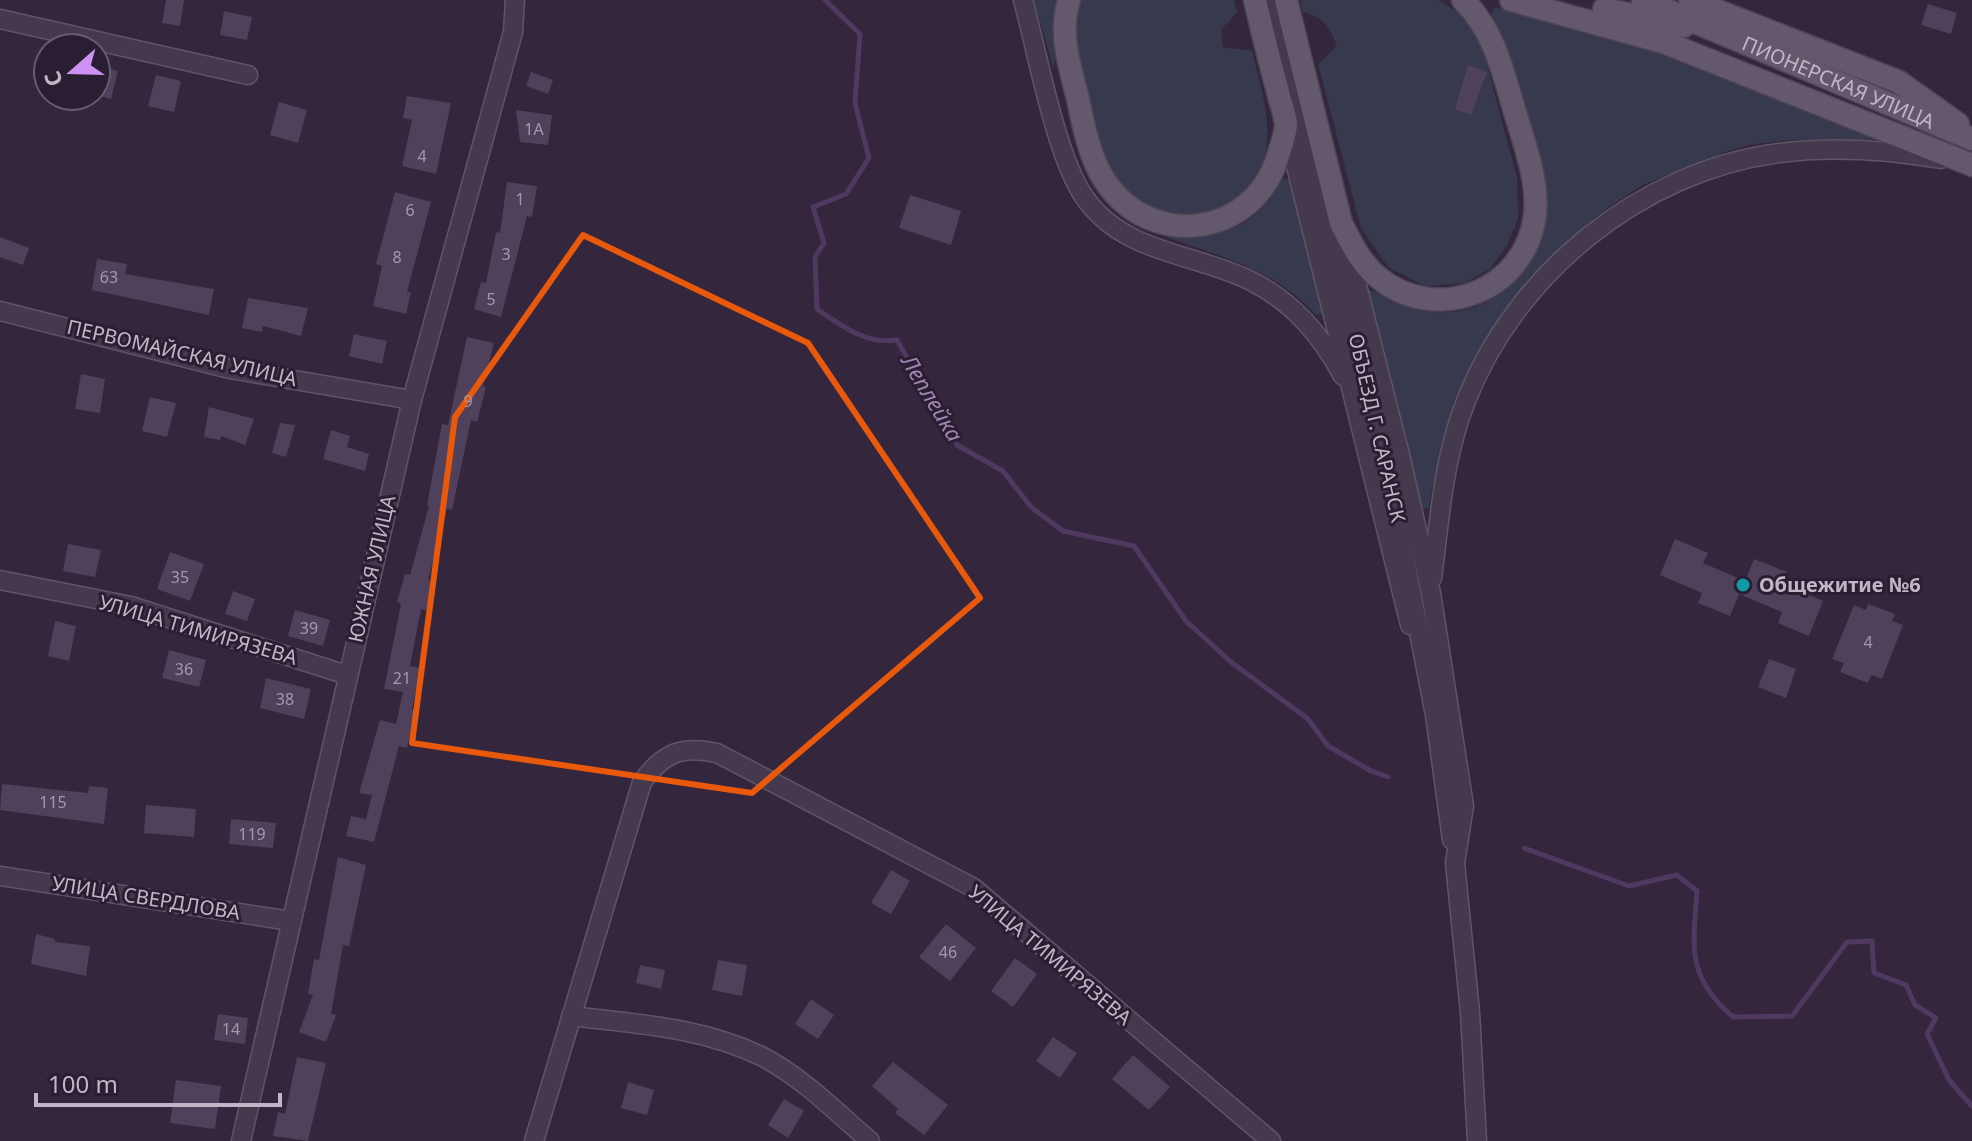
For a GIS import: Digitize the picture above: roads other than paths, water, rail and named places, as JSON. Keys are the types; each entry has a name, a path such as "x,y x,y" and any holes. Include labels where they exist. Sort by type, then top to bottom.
{"main road":[{"path":"1069,0 1065,12 1065,47 1087,138 1105,181 1129,206 1142,214 1155,221 1181,226 1208,225 1236,215 1253,202 1271,178 1286,124 1283,51 1286,0"},
{"path":"1255,0 1283,51 1341,223 1358,256 1379,278 1407,294 1433,302 1456,299 1497,283 1514,266 1526,245 1535,215 1528,160 1490,35 1463,0"},
{"path":"1511,0 1666,43 1972,165"},
{"path":"1572,0 1642,20 1704,29"},
{"path":"1643,0 1704,29"},
{"path":"1690,0 1899,82 1972,137"},
{"name":"ПИОНЕРСКАЯ УЛИЦА","path":"1704,29 1972,137"}],"street":[{"name":"ЮЖНАЯ УЛИЦА","path":"241,1141 412,400 513,32 515,0"},
{"path":"1023,0 1062,142 1085,198 1102,217 1131,237 1249,280 1288,304 1329,350 1354,396"},
{"name":"ОБЪЕЗД Г. САРАНСК","path":"1271,0 1383,447 1433,701 1455,863"},
{"path":"0,19 248,75"},
{"path":"1286,124 1402,600 1433,701"},
{"path":"1431,593 1442,487 1466,400 1497,339 1517,309 1579,244 1644,200 1680,182 1738,161 1777,153 1866,150 1972,165"},
{"path":"1341,223 1401,459 1431,593 1464,806 1455,863 1470,1012 1477,1141"},
{"name":"ПЕРВОМАЙСКАЯ УЛИЦА","path":"0,311 230,369 412,400"},
{"name":"УЛИЦА ТИМИРЯЗЕВА","path":"0,580 131,606 347,675"},
{"name":"УЛИЦА ТИМИРЯЗЕВА","path":"571,1016 642,782 656,764 674,751 696,748 717,753 974,888 1271,1141"},
{"name":"УЛИЦА СВЕРДЛОВА","path":"0,876 291,921"},
{"path":"534,1141 571,1016 685,1030 723,1040 764,1058 797,1079 870,1141"}],"waterway":[{"name":"Леплейка","path":"825,0 860,34 855,103 869,158 846,194 813,207 824,243 815,257 817,309 865,337 897,340 957,445 1003,471 1031,507 1063,531 1134,546 1186,621 1231,662 1308,719 1328,746 1371,771 1388,777"},
{"name":"Леплейка","path":"1524,848 1629,886 1677,875 1697,891 1694,929 1696,960 1707,988 1733,1017 1792,1016 1847,942 1872,941 1874,973 1906,985 1915,1005 1936,1018 1927,1034 1949,1080 1972,1106"}],"place":[{"name":"Общежитие №6","path":"1743,585"}]}
